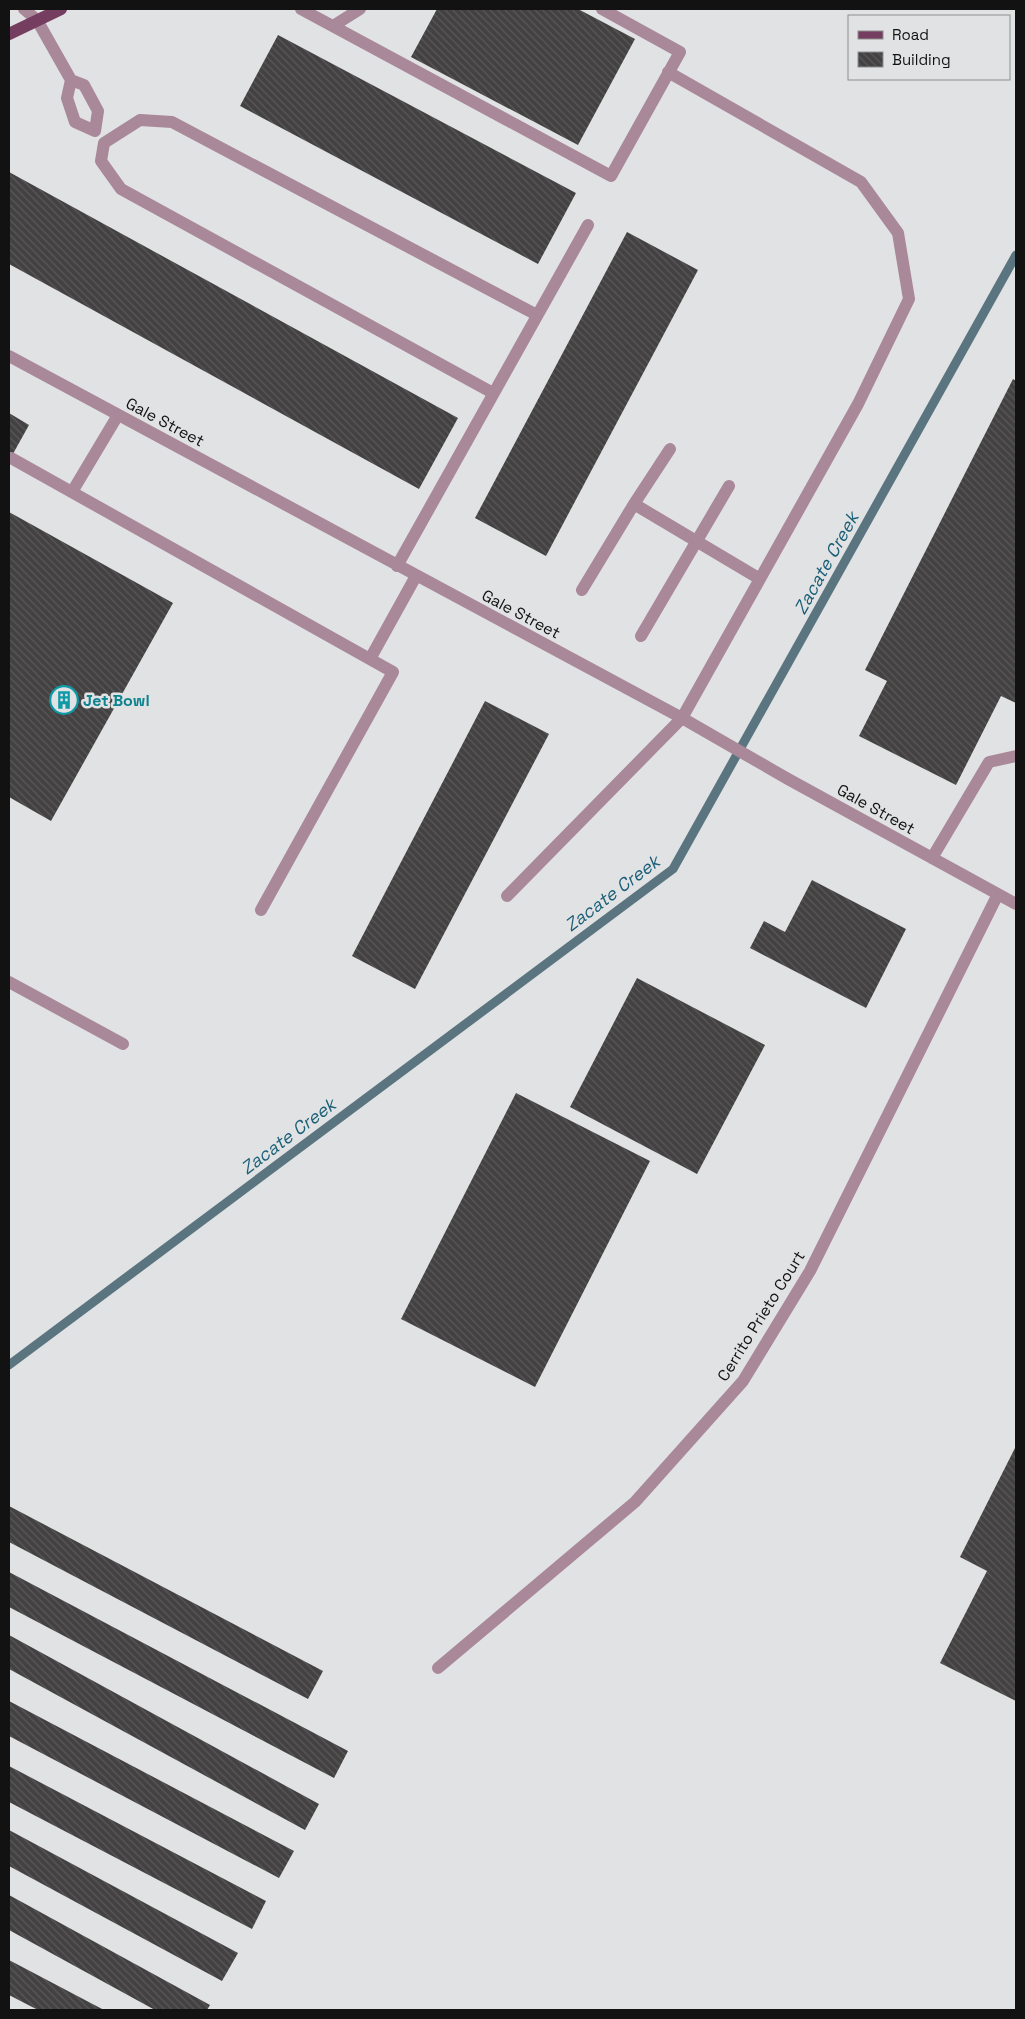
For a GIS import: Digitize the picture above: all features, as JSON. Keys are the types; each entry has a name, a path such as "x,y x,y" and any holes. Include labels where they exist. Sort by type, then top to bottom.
{"main road":[{"path":"9,34 61,9"}],"street":[{"path":"24,9 37,20 72,80 84,85 98,111 95,131"},
{"path":"301,9 611,176 680,52 602,9"},
{"path":"333,26 360,9"},
{"path":"507,896 682,718 858,404 909,299 898,233 861,182 668,72"},
{"path":"72,80 67,98 75,122 95,131 104,142"},
{"path":"493,393 121,189 100,161 104,142 140,120 172,122 537,315"},
{"path":"397,566 588,225"},
{"name":"Gale Street","path":"9,356 682,718 788,779 1016,904"},
{"path":"72,492 118,415"},
{"path":"582,590 670,449"},
{"path":"10,458 393,672 261,910"},
{"path":"641,636 729,486"},
{"path":"634,504 760,579"},
{"path":"370,659 416,576"},
{"path":"932,858 989,762 1016,756"},
{"name":"Cerrito Prieto Court","path":"438,1668 635,1502 743,1381 810,1271 998,894"},
{"path":"9,982 123,1044"}],"building":[{"path":"437,9 578,9 635,39 578,145 411,57"},
{"path":"278,35 576,193 538,264 240,106"},
{"path":"9,172 458,418 419,489 9,264"},
{"path":"627,232 698,270 546,556 475,518"},
{"path":"1013,379 1016,381 1016,703 1001,696 956,785 859,736 887,681 865,670"},
{"path":"9,413 29,425 9,461"},
{"name":"Jet Bowl","path":"9,512 173,603 51,821 9,797"},
{"path":"485,701 549,734 415,989 352,956"},
{"path":"812,880 906,929 866,1008 750,948 764,921 785,932"},
{"path":"637,978 765,1045 697,1174 570,1107"},
{"path":"516,1093 650,1161 535,1387 401,1319"},
{"path":"1016,1446 1016,1701 940,1663 987,1571 960,1557"},
{"path":"9,1506 323,1671 308,1699 9,1542"},
{"path":"9,1572 348,1751 334,1778 9,1607"},
{"path":"9,1635 319,1804 305,1830 9,1669"},
{"path":"9,1701 294,1851 279,1878 9,1736"},
{"path":"9,1766 266,1901 252,1929 9,1802"},
{"path":"9,1830 238,1953 222,1981 9,1866"},
{"path":"9,1895 210,2005 207,2010 155,2010 9,1930"},
{"path":"9,1960 104,2010 38,2010 9,1995"}],"waterway":[{"name":"Zacate Creek","path":"9,1365 673,869 1016,255"}],"place":[{"name":"Jet Bowl","path":"64,700"}]}
